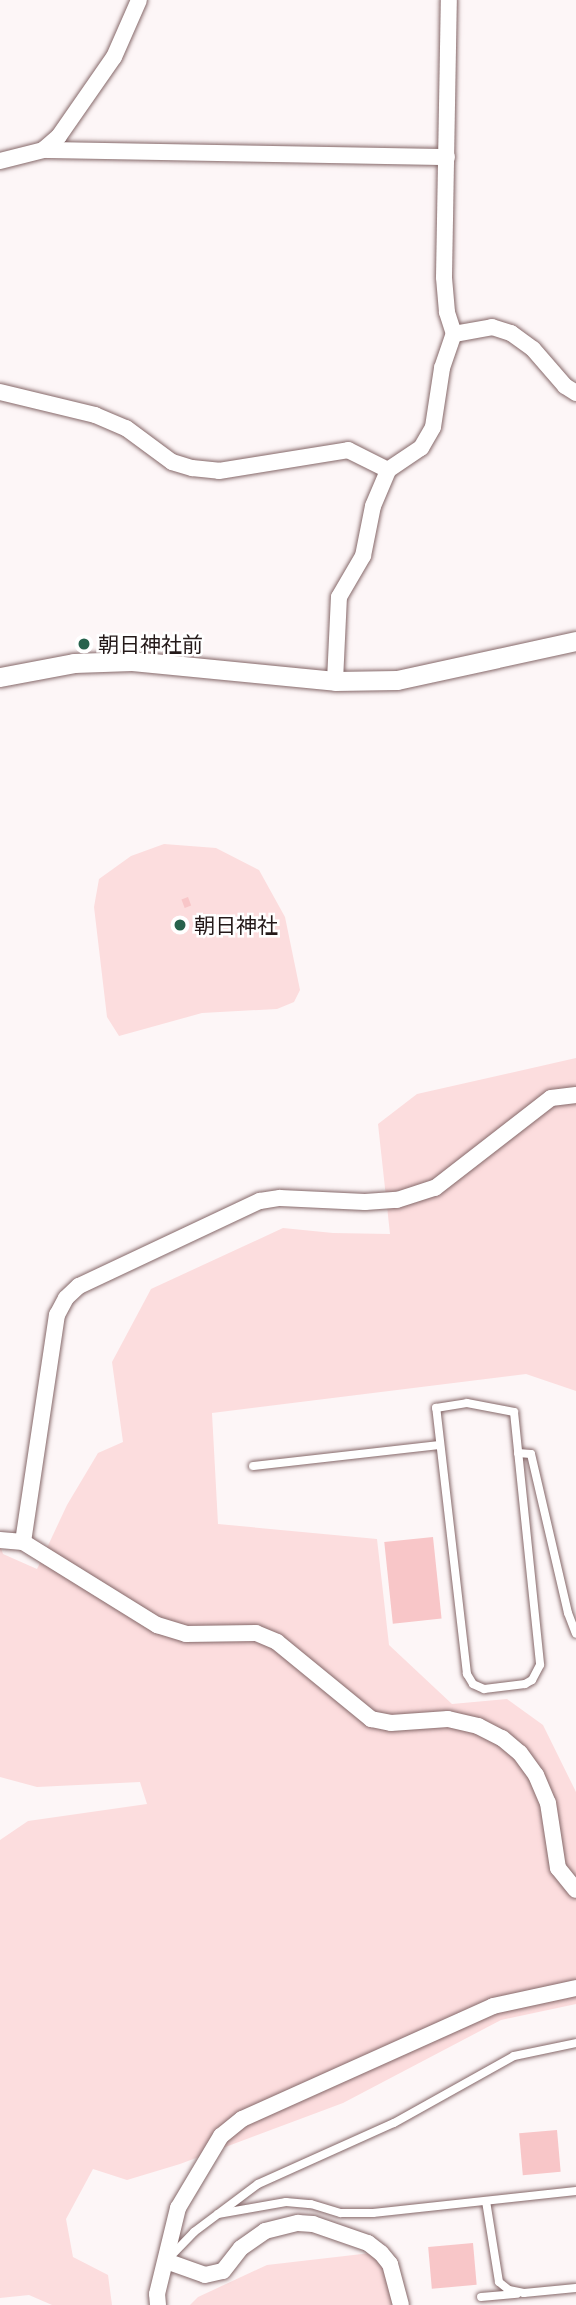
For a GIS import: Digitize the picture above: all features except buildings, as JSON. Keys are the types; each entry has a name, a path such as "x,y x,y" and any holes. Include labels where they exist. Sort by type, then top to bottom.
{"street":[{"path":"43,150 59,136 100,78 131,23 139,0"},
{"path":"335,681 339,597 362,556 373,506 388,470 421,448 433,427 442,368 454,334 447,312 444,276 449,0"},
{"path":"0,161 43,150 447,156"},
{"path":"454,334 492,327 511,333 533,349 565,386 576,393"},
{"path":"0,393 95,415 126,428 172,462 192,468 219,471 348,450 388,470"},
{"path":"0,677 74,663 132,661 335,681 397,680 576,641"},
{"path":"23,1542 57,1315 66,1298 79,1286 260,1201 281,1198 365,1202 397,1200 435,1188 551,1098 576,1095"},
{"path":"0,1540 23,1542 157,1625 186,1634 256,1633 277,1642 371,1718 391,1723 448,1719 478,1726 502,1738 520,1753 536,1775 548,1803 558,1868 576,1890"},
{"path":"158,2305 157,2294 178,2208 197,2172 221,2136 242,2119 493,2006 576,1989"},
{"path":"166,2261 205,2275 223,2271 241,2248 265,2231 298,2223 313,2224 368,2243 381,2253 392,2271 401,2305"}],"lane":[{"path":"467,1403 514,1412 518,1453 540,1665 532,1681 525,1684 484,1689 473,1684 467,1674 436,1408 467,1403"},
{"path":"253,1466 440,1446"},
{"path":"518,1453 531,1454 576,1634"},
{"path":"166,2261 216,2214 258,2184 394,2123 514,2056 576,2043"},
{"path":"216,2214 286,2202 311,2204 341,2213 373,2213 576,2191"},
{"path":"486,2201 499,2282 509,2290 524,2293"},
{"path":"481,2297 576,2288"}],"shaded area":[{"path":"164,844 216,848 259,870 285,917 300,990 294,1002 277,1009 202,1013 119,1036 107,1017 94,907 99,879 131,856"},
{"path":"576,1058 576,1391 526,1374 212,1413 218,1524 377,1539 389,1645 452,1704 507,1699 543,1725 576,1792 576,2004 501,2020 343,2103 180,2164 127,2180 93,2169 66,2219 73,2257 108,2275 112,2305 52,2305 29,2295 0,2298 0,1840 28,1821 147,1804 140,1782 37,1787 0,1777 0,1545 3,1554 37,1569 67,1505 98,1453 123,1442 112,1362 151,1289 283,1228 333,1233 390,1234 378,1124 417,1094"},
{"path":"388,2251 407,2305 190,2305 198,2297 267,2265"}],"place":[{"name":"朝日神社前","path":"84,644"},
{"name":"朝日神社","path":"180,925"}]}
